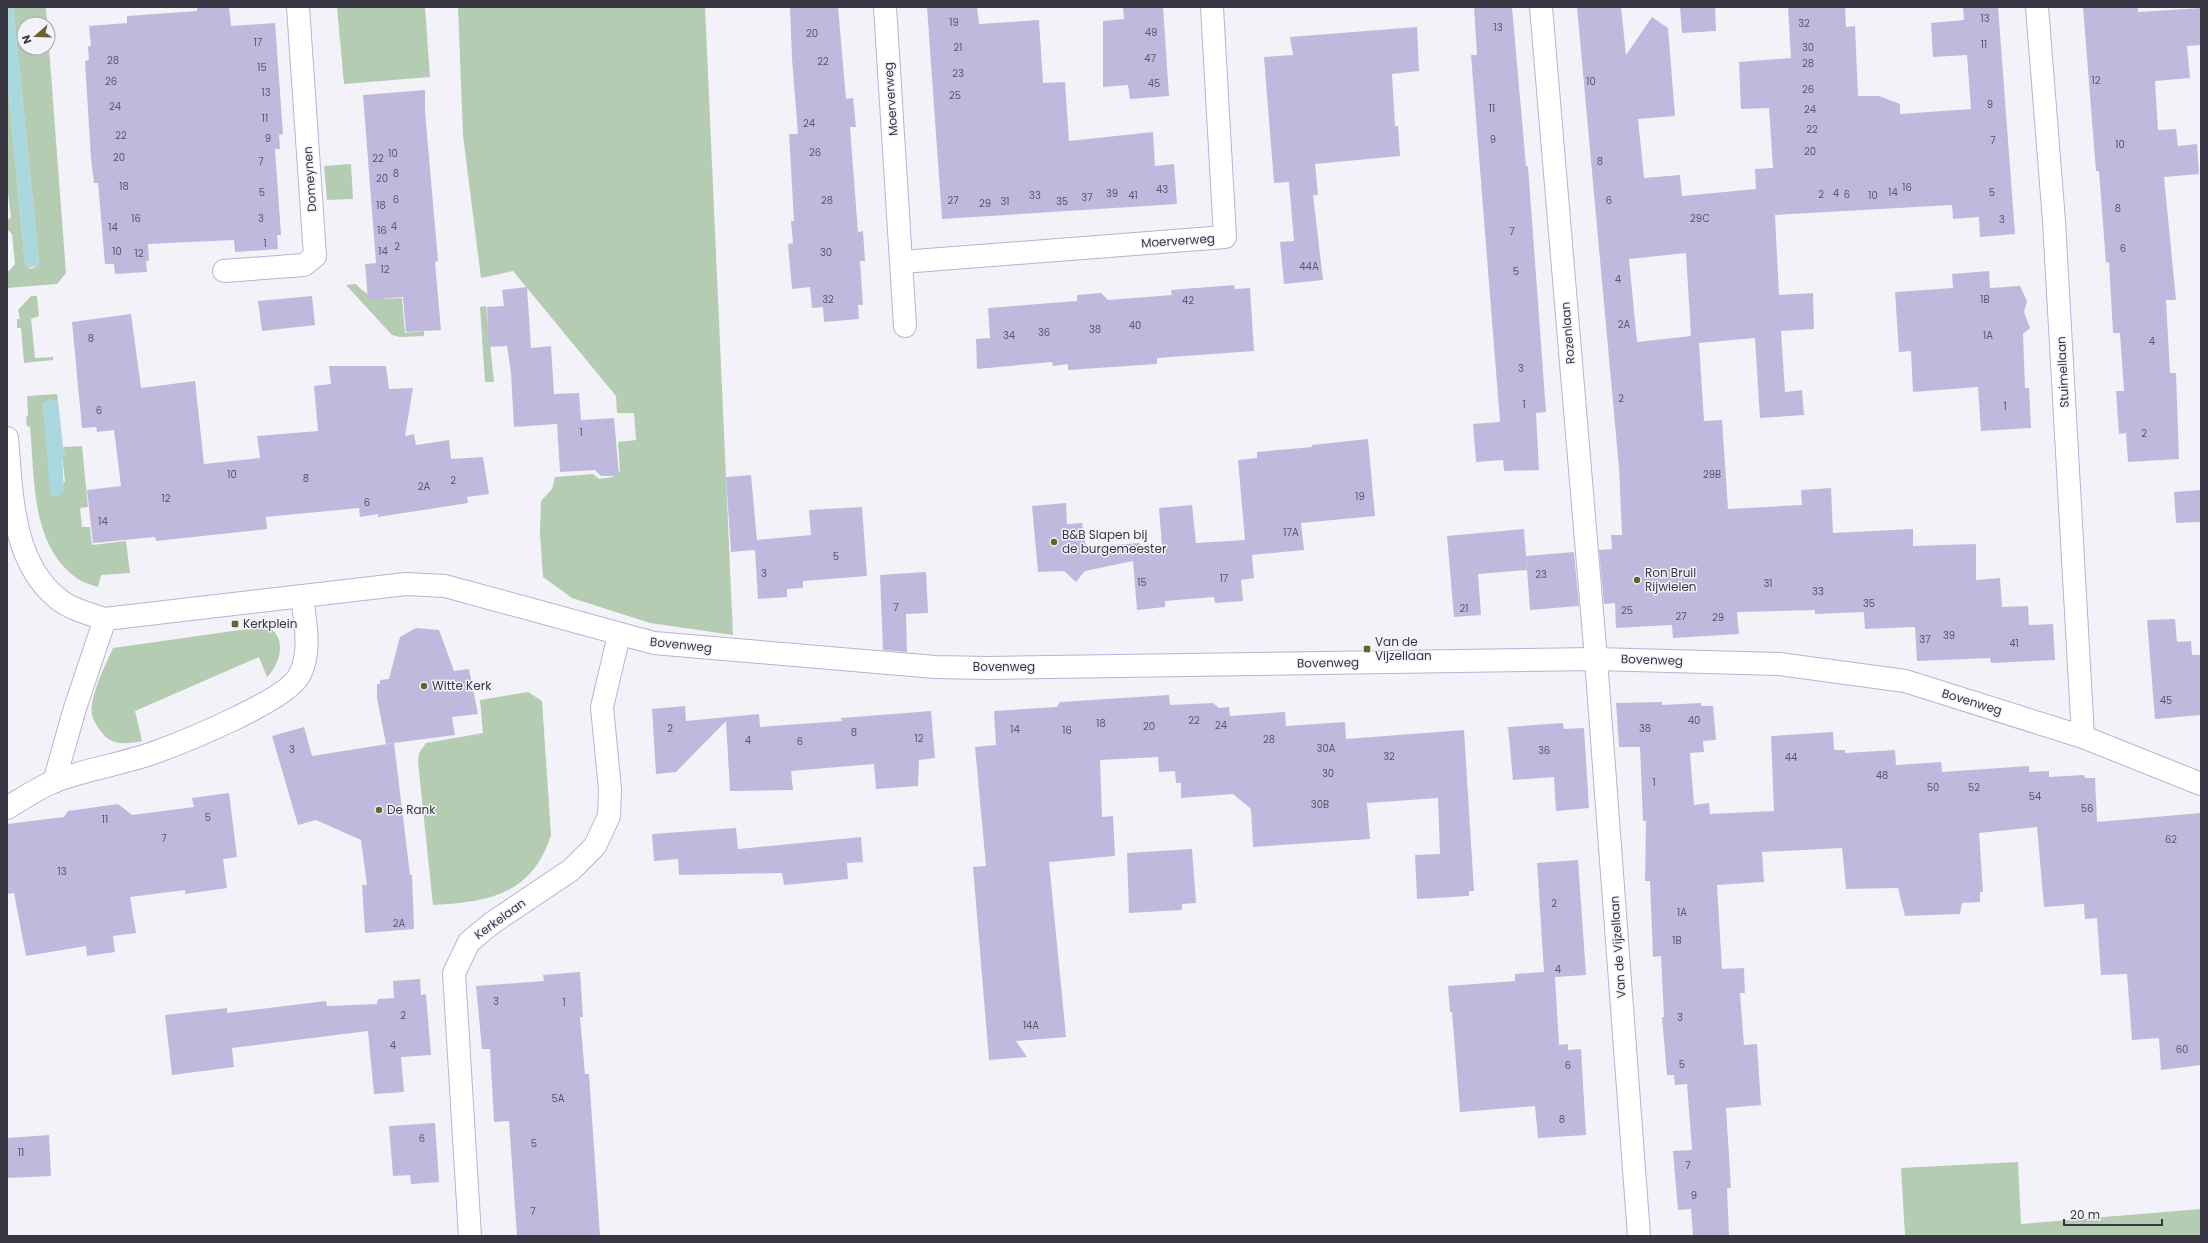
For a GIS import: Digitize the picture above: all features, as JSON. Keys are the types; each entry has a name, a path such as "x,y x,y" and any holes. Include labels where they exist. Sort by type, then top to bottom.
{"street":[{"name":"Domeynen","path":"224,271 304,264 315,256 298,7"},
{"name":"Moerverweg","path":"885,7 905,326"},
{"name":"Moerverweg","path":"902,262 1225,237 1212,7"},
{"name":"Rozenlaan","path":"1541,7 1596,659"},
{"name":"Stuimellaan","path":"2037,7 2054,221 2082,736"},
{"path":"7,438 14,509 19,534 30,562 42,582 58,599 81,611 105,619 302,596 306,625 306,656 299,677 281,695 256,709 156,752 54,782 7,808"},
{"name":"Bovenweg","path":"302,596 406,584 445,586 619,635 654,643 951,667 1596,659 1779,664 1905,681 2082,736 2201,784"},
{"path":"54,782 75,708 105,619"},
{"name":"Kerkelaan","path":"470,1236 454,973 468,942 492,923 571,870 595,846 609,816 610,790 602,708 619,635"},
{"name":"Van de Vijzellaan","path":"1596,659 1639,1236"}],"green space":[{"path":"13,7 46,7 47,16 16,16 16,36"},
{"path":"337,7 425,7 430,77 344,84"},
{"path":"458,7 705,7 733,635 650,623 572,598 543,577 540,534 541,501 552,489 555,477 593,474 599,479 613,477 618,471 620,472 618,442 636,440 634,413 617,413 616,396 513,271 481,278 463,135"},
{"path":"18,56 50,56 66,273 57,284 7,288 7,273 15,264 12,234 8,230 7,221 11,217 7,186 7,75 25,264 30,269 38,266 39,261"},
{"path":"351,164 353,199 327,200 324,166"},
{"path":"356,284 367,294 377,298 402,298 405,333 424,331 424,336 400,337 392,335 346,285"},
{"path":"31,296 37,296 39,316 31,319 35,358 53,357 53,360 24,363 21,328 17,328 17,319 20,319 18,310"},
{"path":"486,306 494,382 485,382 480,307"},
{"path":"57,394 58,400 43,403 51,493 52,495 65,481 62,456 66,455 63,447 82,446 88,507 80,508 82,527 90,527 92,545 126,541 130,573 101,575 98,587 78,579 62,565 51,548 43,530 38,510 30,427 27,426 26,417 28,416 27,396"},
{"path":"257,625 267,627 274,632 280,645 277,662 267,677 259,657 135,711 142,741 121,743 111,741 96,725 92,715 93,699 95,690 113,648 247,629"},
{"path":"528,692 542,701 551,835 543,855 532,871 520,883 506,891 472,901 433,905 418,762 419,753 426,743 483,733 480,700"},
{"path":"2018,1162 2021,1224 2201,1209 2201,1236 1905,1236 1901,1168"}],"water":[{"path":"7,7 13,7 16,36 16,56 18,56 39,261 38,266 27,268 25,264 7,75"},
{"path":"58,400 63,447 66,455 62,457 64,491 57,497 52,495 50,491 43,402"}],"building":[{"path":"197,7 229,7 231,26 275,23 283,134 279,135 280,149 275,149 281,235 277,235 278,249 235,252 234,240 148,244 149,261 146,261 147,272 115,274 114,264 105,264 98,183 94,183 91,159 85,61 89,60 88,46 91,46 89,26 127,23 127,16 197,11"},
{"path":"790,7 838,7 846,99 853,98 856,127 850,127 858,232 863,231 865,261 860,261 863,305 858,305 859,319 824,322 823,307 812,308 810,287 792,289 788,244 793,243 791,221 794,221 789,134 798,134 792,59"},
{"path":"927,7 977,7 979,24 1039,20 1043,83 1065,82 1069,141 1153,132 1155,166 1174,164 1177,204 942,219"},
{"path":"1123,7 1163,7 1169,96 1130,99 1128,85 1103,87 1103,21 1124,19"},
{"path":"1474,7 1512,7 1526,166 1528,166 1546,412 1536,413 1539,470 1504,471 1503,460 1476,462 1473,424 1500,422 1471,55 1477,55"},
{"path":"1577,7 1621,7 1626,55 1652,17 1668,28 1675,116 1638,119 1644,178 1680,175 1682,196 1756,189 1755,169 1773,168 1769,108 1741,109 1739,62 1791,58 1788,7 1845,7 1846,27 1855,26 1858,96 1879,96 1900,104 1900,114 1971,109 1967,55 1933,57 1931,23 1964,20 1963,7 1998,7 2015,234 1980,237 1979,217 1953,219 1952,205 1775,215 1779,295 1813,293 1814,329 1781,331 1785,392 1802,390 1804,415 1760,418 1755,338 1699,343 1704,421 1722,420 1728,509 1802,505 1801,490 1831,488 1833,533 1913,529 1913,546 1976,544 1976,580 2000,578 2002,607 2028,606 2029,625 2053,624 2055,660 1991,663 1990,658 1917,661 1915,627 1865,629 1864,612 1815,614 1815,610 1737,612 1739,634 1673,638 1672,625 1616,628 1615,603 1604,604 1599,550 1612,549 1611,535 1622,535 1619,468","holes":["1686,253 1691,336 1637,342 1629,259"]},
{"path":"1680,7 1715,7 1716,31 1682,33"},
{"path":"2083,7 2138,7 2138,12 2201,8 2201,45 2187,46 2190,78 2155,81 2158,130 2176,129 2178,146 2197,144 2199,174 2164,177 2176,300 2166,300 2170,373 2176,373 2179,459 2128,462 2126,433 2119,434 2116,391 2124,391 2120,333 2113,333 2109,262 2106,263 2099,171 2096,171"},
{"path":"1417,27 1419,71 1392,74 1395,126 1398,126 1400,156 1315,164 1318,195 1313,195 1323,280 1284,284 1280,242 1294,241 1289,182 1274,183 1264,57 1293,55 1290,37"},
{"path":"425,90 425,111 438,261 435,262 441,330 406,332 403,297 368,300 365,264 376,263 363,95"},
{"path":"1989,271 1990,288 2020,286 2027,301 2024,312 2030,328 2023,334 2025,388 2029,388 2031,428 1981,431 1978,387 1913,392 1911,351 1899,352 1895,292 1953,288 1952,274"},
{"path":"1234,285 1235,289 1250,288 1254,351 1157,358 1157,364 1068,370 1068,364 1053,366 1052,362 977,369 976,339 990,338 988,308 1077,301 1077,295 1101,293 1108,300 1172,295 1171,290"},
{"path":"527,287 531,348 551,346 554,394 579,393 581,420 614,418 619,476 601,476 595,470 560,472 557,424 514,427 511,373 507,346 489,347 487,307 504,306 502,290"},
{"path":"312,296 315,325 262,331 258,301"},
{"path":"131,314 141,388 195,381 204,464 260,458 257,436 318,431 314,386 331,384 329,366 386,366 389,389 413,388 405,436 414,434 416,445 449,440 451,459 483,457 489,494 467,497 468,503 378,517 378,514 360,517 359,508 266,517 267,529 156,541 155,537 93,543 87,490 121,486 114,430 97,432 96,427 82,428 72,322"},
{"path":"1368,439 1375,516 1301,523 1304,550 1252,555 1254,578 1241,580 1243,601 1215,603 1214,597 1165,601 1165,607 1137,610 1133,561 1085,571 1076,582 1064,571 1038,572 1032,506 1066,503 1067,524 1082,523 1086,547 1140,543 1141,548 1162,546 1159,508 1192,505 1196,543 1245,540 1238,460 1257,458 1257,452 1312,447 1312,445"},
{"path":"751,475 757,540 811,535 809,510 862,507 867,576 803,581 803,588 787,589 787,597 758,599 755,550 731,552 726,477"},
{"path":"2201,490 2201,522 2176,523 2174,492"},
{"path":"1524,529 1527,570 1478,574 1481,615 1454,617 1447,536"},
{"path":"1574,552 1579,606 1530,610 1526,556"},
{"path":"926,572 928,613 906,614 907,652 883,650 880,575"},
{"path":"2175,619 2177,642 2191,641 2192,655 2201,655 2201,715 2155,719 2147,620"},
{"name":"Witte Kerk","path":"416,628 439,630 454,671 469,669 478,714 452,717 455,735 386,744 377,698 377,684 380,684 380,680 389,679 400,637"},
{"path":"1169,695 1170,705 1213,703 1219,708 1229,707 1230,716 1285,712 1286,726 1345,722 1346,739 1464,730 1474,891 1469,891 1469,896 1417,899 1415,855 1440,854 1438,798 1367,803 1370,839 1253,847 1251,809 1233,794 1181,798 1181,783 1176,783 1175,771 1159,772 1158,757 1100,760 1102,817 1113,816 1115,856 1049,862 1066,1037 1016,1041 1027,1057 989,1060 973,867 986,866 975,747 996,745 994,711 1057,707 1060,702"},
{"path":"1662,702 1662,705 1701,703 1701,706 1713,706 1716,740 1703,741 1704,752 1690,753 1694,805 1709,803 1710,814 1774,811 1771,736 1833,732 1834,750 1845,750 1845,753 1895,750 1896,765 1941,762 1942,772 2029,766 2029,772 2049,771 2049,777 2084,775 2085,778 2095,778 2097,822 2201,813 2201,1065 2161,1070 2159,1038 2132,1040 2127,974 2101,975 2097,918 2085,919 2084,904 2044,907 2037,827 1979,833 1983,892 1980,892 1980,902 1962,903 1960,914 1905,916 1898,888 1846,889 1842,848 1762,852 1764,882 1717,885 1722,969 1744,968 1745,993 1740,993 1744,1045 1757,1044 1761,1105 1726,1108 1731,1188 1727,1188 1729,1236 1693,1236 1691,1209 1678,1210 1673,1151 1692,1150 1687,1084 1675,1085 1674,1075 1667,1075 1662,1017 1664,1017 1661,956 1653,957 1650,881 1645,881 1646,821 1643,821 1640,747 1619,747 1616,703"},
{"path":"685,706 686,721 759,714 760,727 842,721 841,718 931,711 935,758 919,760 918,786 876,789 874,764 791,771 793,790 730,791 726,721 676,772 656,774 652,709"},
{"path":"1563,723 1564,729 1584,728 1589,808 1556,811 1554,777 1513,780 1508,727"},
{"path":"304,727 312,756 394,743 410,875 412,875 414,929 365,933 362,885 367,885 361,840 316,820 298,825 272,736"},
{"path":"229,793 237,857 223,859 227,888 185,894 185,890 130,897 136,933 113,936 115,952 87,956 86,946 26,956 14,893 7,894 7,824 64,817 68,811 118,804 132,815 194,807 192,798"},
{"path":"736,828 738,849 861,837 863,862 847,863 848,879 784,885 782,873 679,875 678,859 654,861 652,834"},
{"path":"1192,849 1196,903 1182,904 1182,910 1129,913 1127,853"},
{"path":"1578,860 1586,975 1555,977 1559,1045 1568,1044 1568,1050 1581,1049 1586,1135 1538,1138 1535,1106 1460,1112 1452,1012 1450,1012 1448,986 1515,981 1515,974 1544,972 1537,863"},
{"path":"580,972 583,1017 580,1017 585,1074 589,1074 600,1236 517,1236 509,1121 494,1122 490,1049 482,1049 476,986 544,981 543,975"},
{"path":"420,979 421,995 426,994 431,1055 401,1057 404,1092 374,1094 368,1031 232,1048 234,1067 172,1075 165,1015 227,1008 227,1013 326,1001 327,1006 377,1004 378,999 394,998 393,981"},
{"path":"435,1123 439,1182 411,1184 410,1175 393,1176 389,1126"},
{"path":"49,1135 51,1176 7,1178 7,1138"}],"place":[{"name":"B&B Slapen bij de burgemeester","path":"1054,542"},
{"name":"Ron Bruil Rijwielen","path":"1637,580"},
{"name":"Kerkplein","path":"235,624"},
{"name":"Van de Vijzellaan","path":"1367,649"},
{"name":"Witte Kerk","path":"424,686"},
{"name":"De Rank","path":"379,810"}]}
